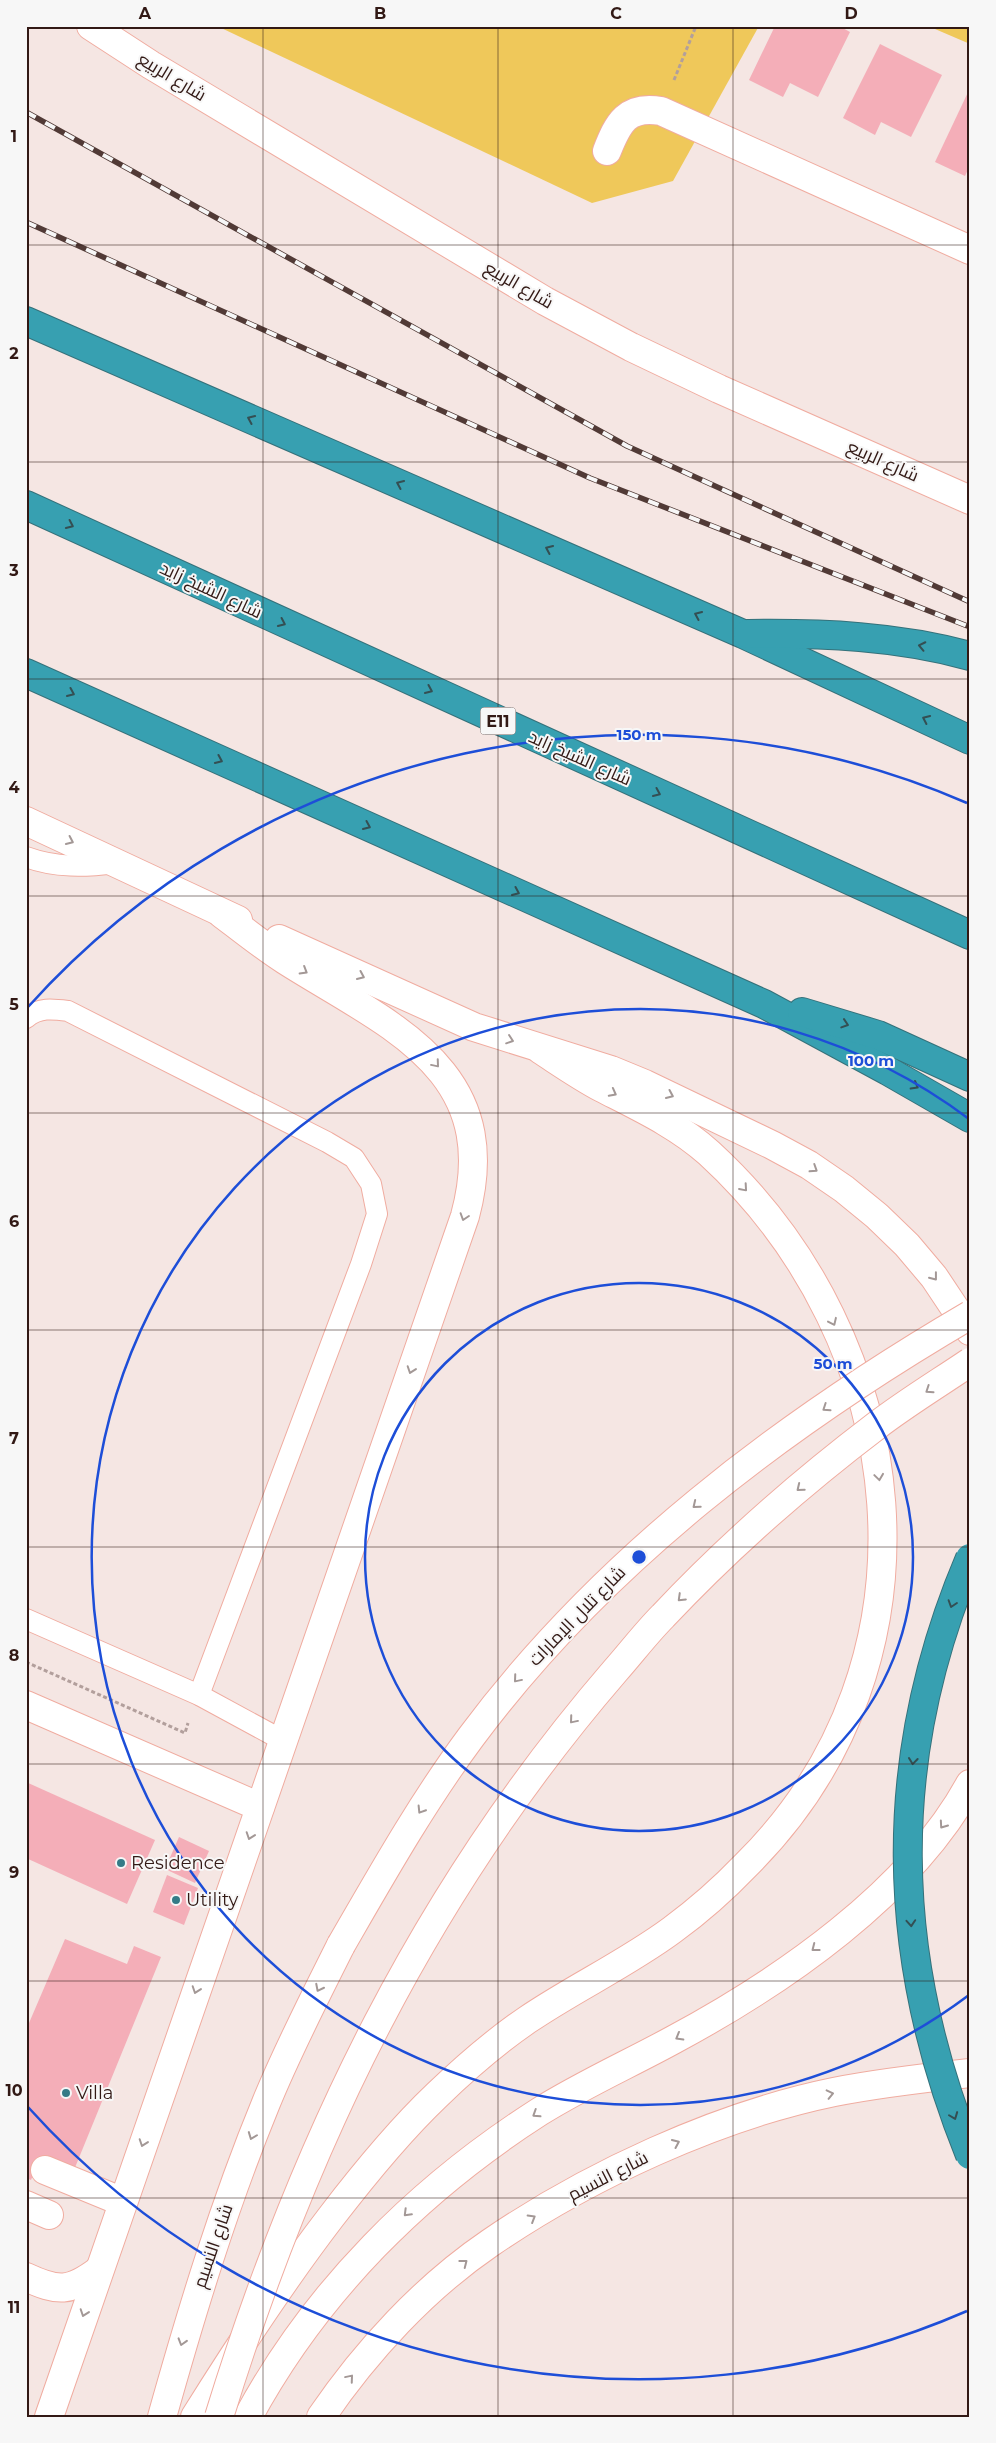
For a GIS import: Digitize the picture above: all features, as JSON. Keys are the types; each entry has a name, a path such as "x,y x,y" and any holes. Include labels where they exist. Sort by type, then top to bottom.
{"highway":[{"path":"26,321 742,634 970,740"},
{"name":"شارع الشيخ زايد","path":"26,505 970,935"},
{"path":"742,634 798,633 854,636 909,643 970,656"},
{"path":"26,673 764,1004 970,1118"},
{"path":"764,1004 803,1012 878,1035 970,1077"},
{"path":"970,1558 938,1644 923,1702 913,1760 908,1818 908,1868 912,1936 920,1995 933,2052 951,2109 970,2156"}],"main road":[{"name":"شارع الربيع","path":"91,26 168,75 554,305 631,347 719,389 970,500"},
{"path":"607,151 616,127 625,118 636,111 649,109 661,111 970,250"},
{"path":"26,821 221,913 441,1013 541,1050 603,1068 645,1084 772,1145 809,1165 844,1189 877,1216 907,1245 934,1277 970,1331"},
{"path":"49,2417 465,1216 471,1192 472,1145 467,1122 448,1078 416,1043 284,959 221,913"},
{"path":"195,2417 240,2344 354,2186 393,2140 434,2098 478,2058 525,2021 670,1931 711,1899 749,1863 808,1791 829,1756 861,1681 871,1645 879,1608 882,1570 884,1532 880,1484 872,1436 860,1390 844,1344 823,1301 799,1259 771,1220 740,1183 705,1149 667,1122 597,1085 541,1050"},
{"name":"شارع تلال الإمارات","path":"341,1945 384,1870 430,1796 470,1738 555,1635 611,1578 664,1531 797,1428 921,1345 970,1315"},
{"path":"219,2417 239,2352 312,2161 362,2050 420,1944 484,1841 569,1725 663,1616 766,1516 876,1426 970,1362"},
{"path":"26,1705 260,1807"},
{"path":"248,2417 261,2392 306,2325 357,2263 414,2206 475,2156 541,2111 675,2039 797,1963 854,1918 915,1861 941,1828 970,1784"},
{"name":"شارع النسيم","path":"161,2416 196,2296 235,2182 266,2101 341,1945"},
{"name":"شارع النسيم","path":"321,2417 372,2352 408,2312 448,2276 490,2243 626,2165 693,2136 761,2111 859,2088 904,2080 970,2073"},
{"path":"45,2170 122,2202"},
{"path":"26,2277 56,2288 80,2285 98,2271"}],"lane":[{"path":"26,857 54,865 74,867 116,863"},
{"path":"26,1018 32,1013 50,1008 68,1011 327,1142 354,1158 371,1184 378,1214 361,1264 199,1695"},
{"path":"26,1619 199,1695 282,1740"}],"path":[{"path":"661,111 696,26"},
{"path":"26,1662 185,1733 199,1695"}],"shaded area":[{"path":"217,26 759,26 673,181 592,203"},
{"path":"928,26 970,26 970,44"}],"building":[{"path":"775,26 839,26 850,32 818,97 790,83 783,97 749,80"},
{"path":"880,44 942,75 911,137 881,122 875,135 843,118"},
{"path":"970,88 970,165 965,176 935,162"},
{"path":"26,1782 155,1840 127,1904 26,1858"},
{"name":"Utility","path":"179,1837 209,1851 195,1883 165,1869"},
{"name":"Utility","path":"167,1875 198,1888 184,1925 153,1912"},
{"name":"Villa","path":"65,1939 127,1964 134,1946 161,1957 74,2170 41,2156 31,2180 26,2178 26,2030"}],"railway":[{"path":"26,112 627,446 970,602"},
{"path":"26,222 590,478 970,627"}],"place":[{"name":"Residence","path":"121,1863"},
{"name":"Utility","path":"176,1900"},
{"name":"Villa","path":"66,2093"}]}
